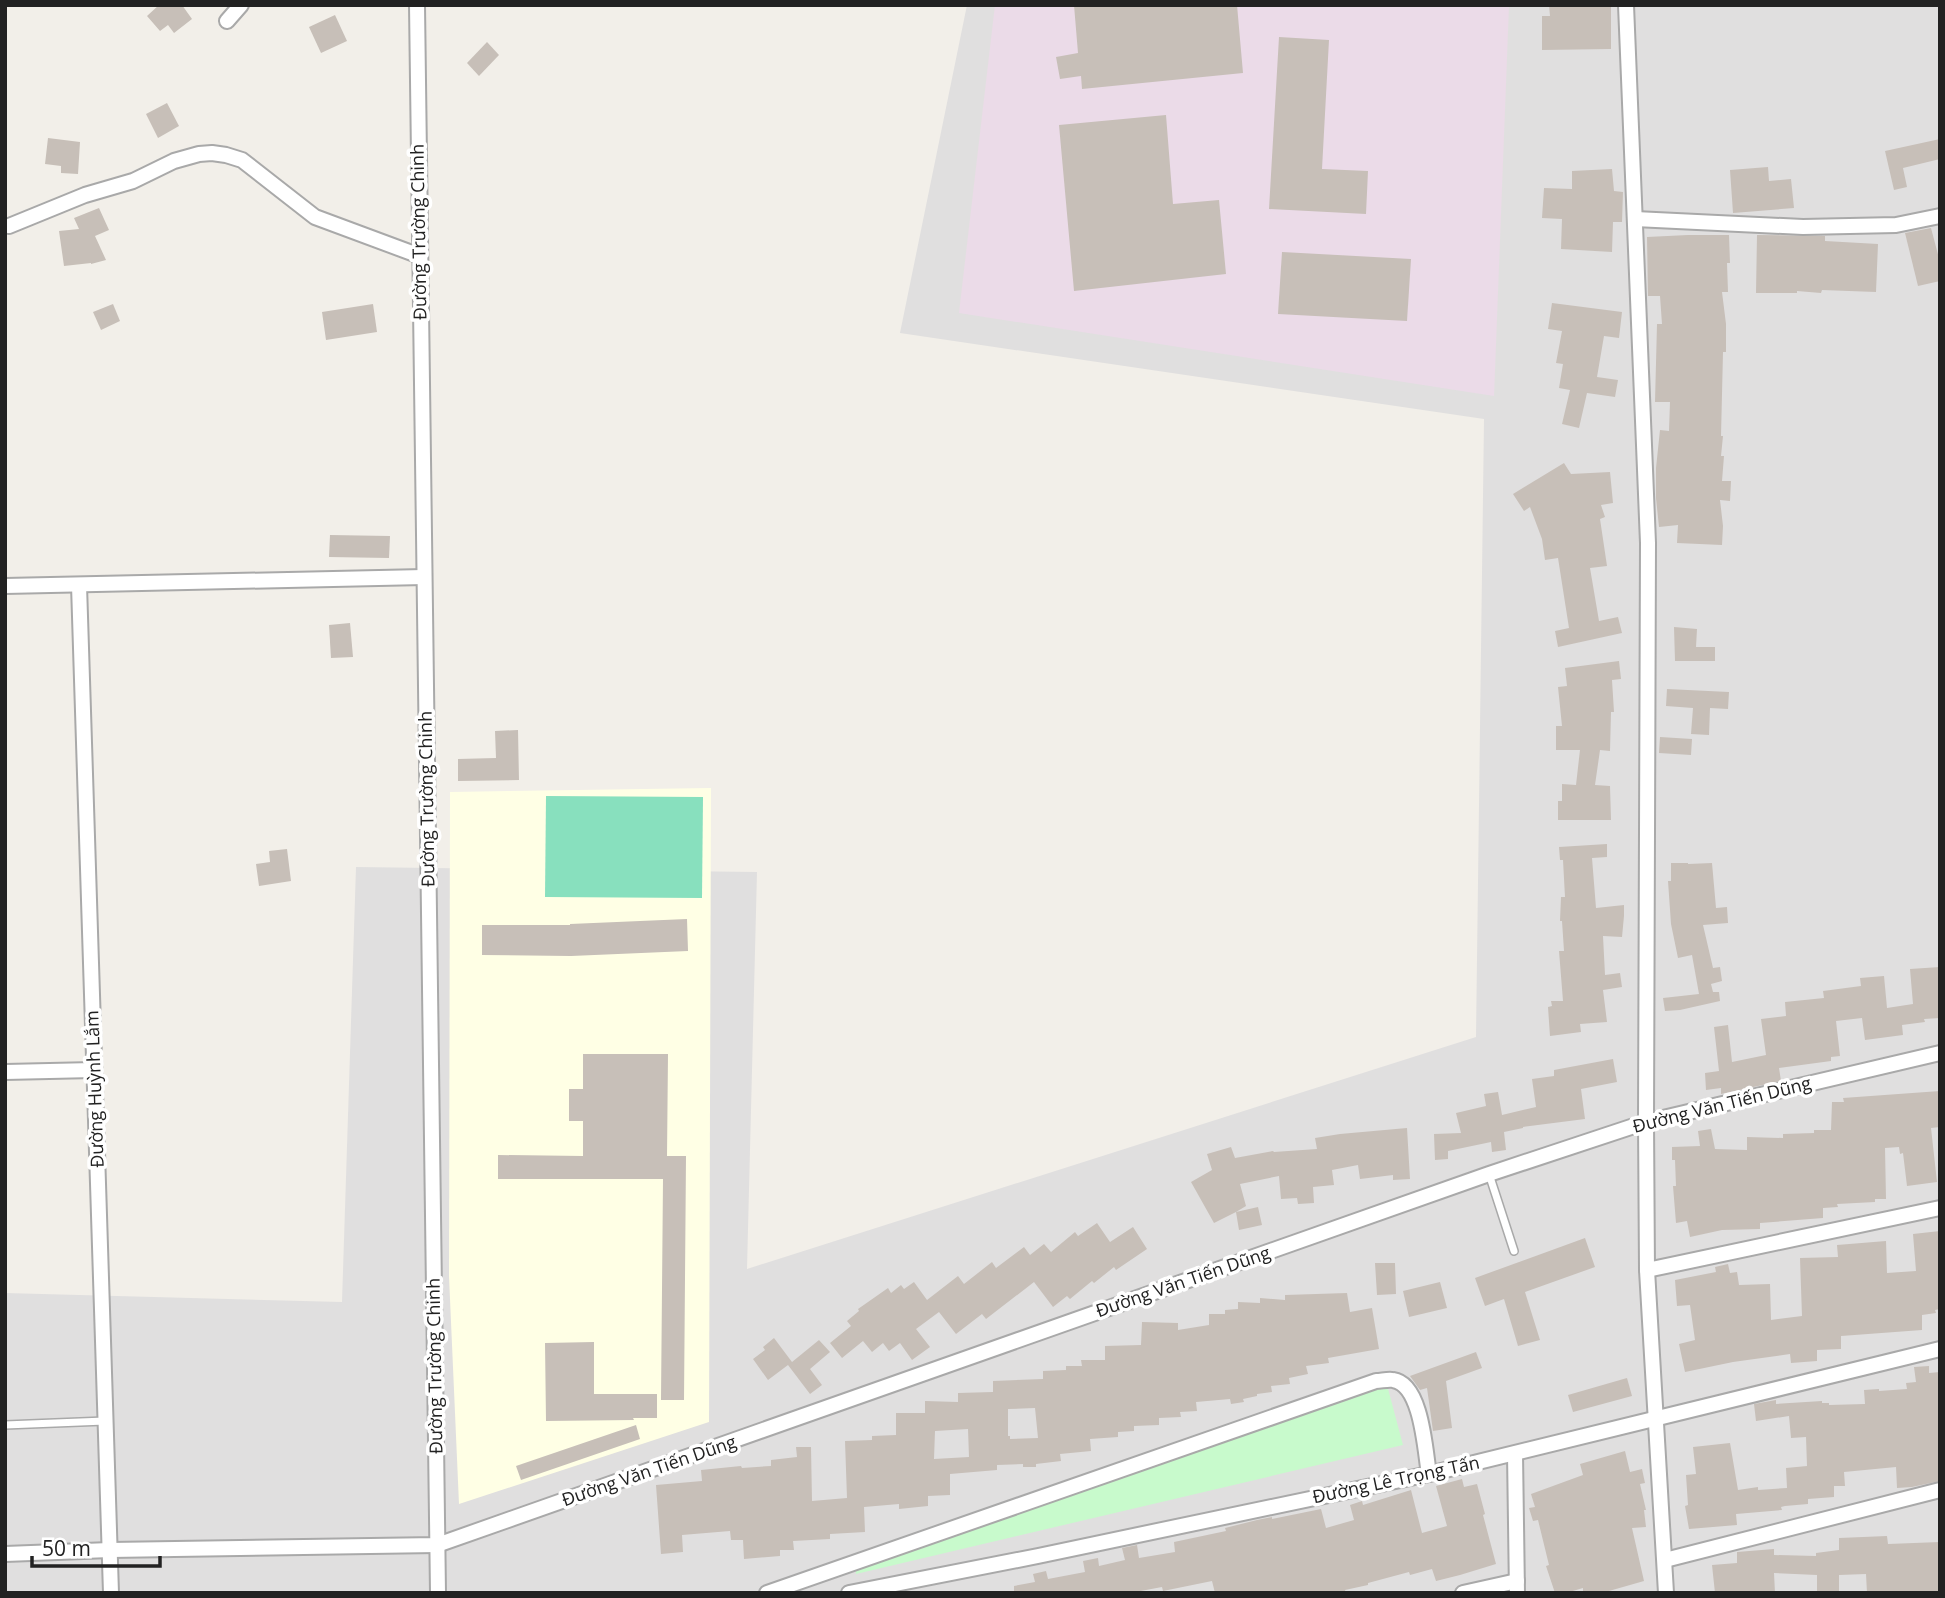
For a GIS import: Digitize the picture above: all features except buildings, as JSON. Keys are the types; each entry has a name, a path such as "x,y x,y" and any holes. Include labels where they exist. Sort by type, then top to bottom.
{"street":[{"path":"227,21 241,5"},
{"name":"Đường Trường Chinh","path":"417,5 438,1593"},
{"path":"1626,5 1648,543 1647,1270 1666,1593"},
{"path":"6,229 85,195 133,181 174,160 212,153 242,160 315,217 420,256"},
{"path":"1635,219 1803,227 1896,225 1940,216"},
{"path":"5,586 424,577"},
{"name":"Đường Huỳnh Lắm","path":"79,585 111,1593"},
{"name":"Đường Văn Tiến Dũng","path":"5,1554 437,1545 1489,1174 1646,1122 1940,1053"},
{"path":"5,1072 94,1070"},
{"path":"1647,1270 1940,1208"},
{"name":"Đường Lê Trọng Tấn","path":"849,1593 1429,1474 1940,1349"},
{"path":"767,1593 1376,1381 1392,1380 1401,1383 1411,1392 1416,1404 1429,1474"},
{"path":"1463,1593 1517,1587 1515,1454"},
{"path":"1665,1560 1940,1490"}],"lane":[{"path":"1489,1174 1514,1251"},
{"path":"5,1426 106,1421"}],"shaded area":[{"path":"967,5 1940,5 1940,1593 5,1593 5,1293 342,1302 356,867 757,872 747,1269 1476,1037 1484,419 900,333"},
{"path":"995,5 1509,5 1494,396 959,313"},
{"path":"711,788 709,1422 459,1504 449,1276 450,792"}],"green space":[{"path":"546,796 703,797 702,898 545,897"},
{"path":"1387,1385 1403,1445 856,1574 855,1567"}]}
